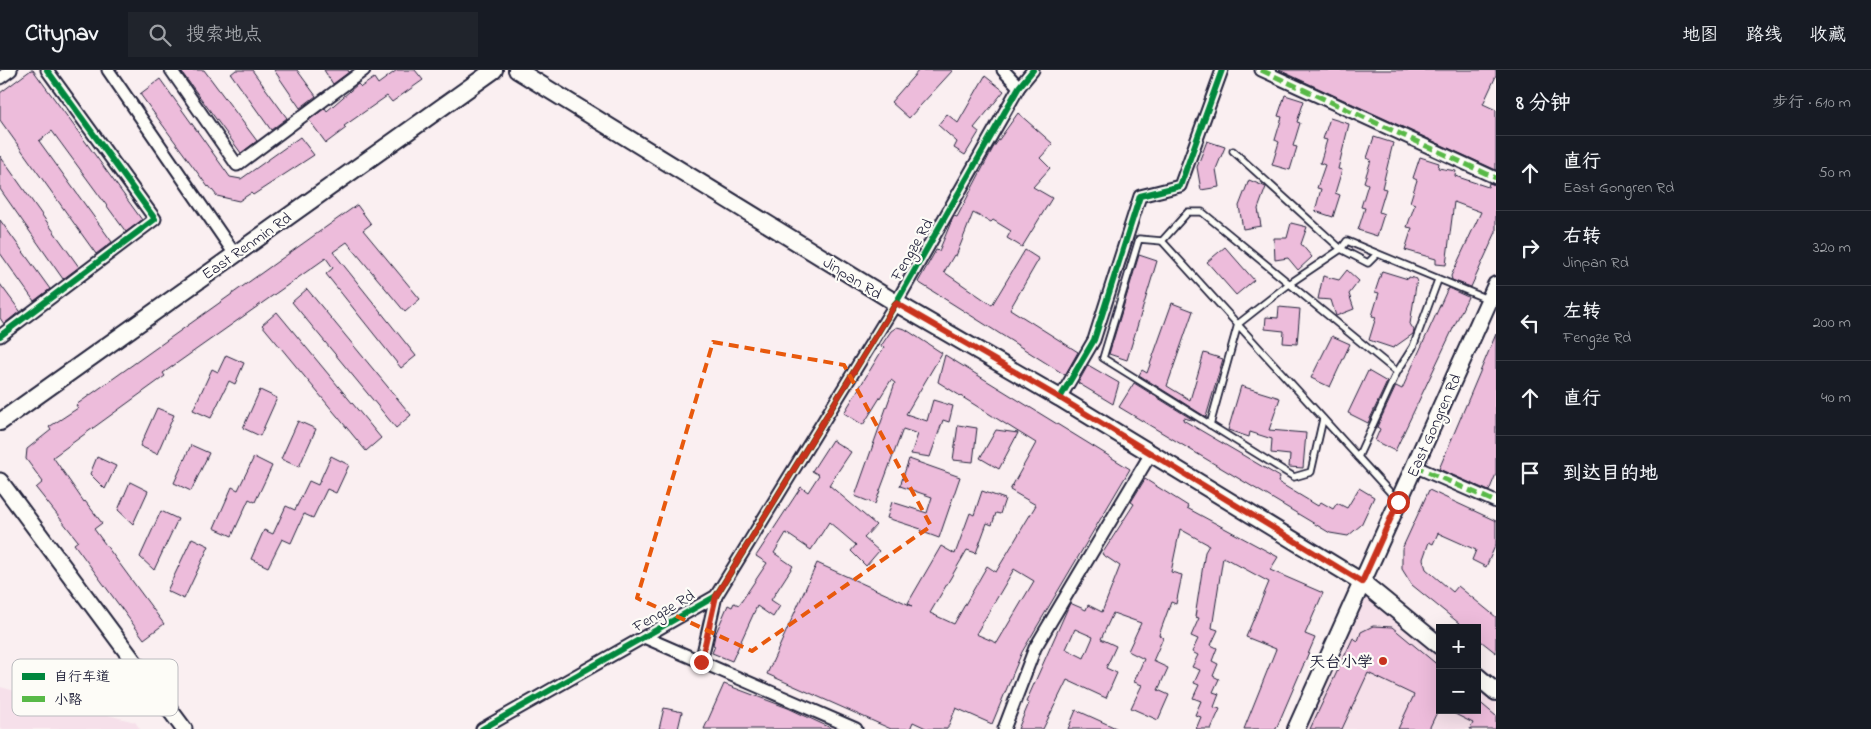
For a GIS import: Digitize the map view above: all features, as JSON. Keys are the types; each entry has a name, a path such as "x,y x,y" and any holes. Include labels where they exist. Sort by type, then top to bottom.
{"main road":[{"name":"East Renmin Rd","path":"0,422 234,253 494,70"},
{"name":"Jinpan Rd","path":"517,70 896,303 1060,398 1150,455 1362,582 1436,643"},
{"name":"East Gongren Rd","path":"1296,729 1493,292"},
{"path":"1481,679 1496,692"}],"street":[{"path":"0,78 11,70"},
{"path":"0,336 155,219 47,70"},
{"path":"108,70 234,253"},
{"path":"171,70 238,165 364,70"},
{"path":"1003,70 1019,87"},
{"name":"Fengze Rd","path":"482,729 716,596 896,303 1019,87 1033,70"},
{"path":"1060,398 1094,340 1140,196 1180,186 1222,70"},
{"path":"1261,70 1496,178"},
{"path":"1004,729 1035,648 1150,455"},
{"path":"1414,466 1496,502"},
{"path":"0,481 132,659"},
{"path":"701,662 716,596"},
{"path":"644,637 856,729"},
{"path":"174,716 184,729"}],"lane":[{"path":"1233,151 1340,249 1368,263 1377,254"},
{"path":"1162,241 1188,212 1202,212 1397,372"},
{"path":"1323,419 1311,472 1294,478 1103,358 1139,240 1162,241 1238,324 1398,502"},
{"path":"1210,425 1238,324 1347,242 1438,280 1493,292"},
{"path":"1358,457 1397,372 1413,347 1438,280"}],"highlighted area":[{"path":"713,342 844,365 931,526 752,651 637,598"}],"shaded area":[{"name":"天台小学","path":"1362,582 1436,643 1436,714 1481,714 1481,679 1496,692 1496,729 1296,729"},
{"path":"0,687 12,690 12,716 112,716 135,722 140,729 0,729"}],"building":[{"path":"33,70 142,220 126,232 52,131 39,141 112,242 96,254 0,120 0,93"},
{"path":"180,70 204,70 257,141 241,153"},
{"path":"236,70 252,70 287,118 271,130 231,74"},
{"path":"274,70 297,70 316,96 300,108"},
{"path":"324,70 348,70 349,72 333,84"},
{"path":"397,70 415,70 423,80 392,102 387,96 344,126 346,128 326,143 309,120 325,108 327,111 358,84 361,87 374,78 378,84"},
{"path":"919,70 953,70 909,118 891,102"},
{"path":"1279,70 1496,70 1496,76 1483,104 1496,110 1496,170"},
{"path":"985,76 1004,91 974,128 979,132 965,155 954,148 957,142 938,125 947,114 958,123"},
{"path":"160,79 230,177 241,179 300,137 314,155 253,195 251,193 239,201 217,196 208,187 140,94"},
{"path":"1285,95 1304,101 1297,122 1300,123 1293,146 1297,147 1290,170 1272,165 1279,142 1275,140 1282,117 1278,116"},
{"path":"1018,113 1053,144 1040,158 1050,168 1033,187 1052,198 1022,247 1007,238 1011,231 993,220 991,222 973,213 956,256 954,255 944,272 992,305 1025,250 1039,259 1010,309 1078,352 1065,375 918,282 936,250 939,251 954,216 957,217 993,148"},
{"path":"1330,118 1349,124 1338,169 1342,170 1335,193 1340,195 1333,217 1315,211 1321,189 1317,188 1325,165 1320,163 1327,140 1323,139"},
{"path":"1374,137 1393,143 1382,188 1386,189 1379,212 1384,214 1377,236 1358,230 1365,208 1361,207 1368,184 1364,182 1371,160 1367,158"},
{"path":"1207,141 1225,147 1216,169 1219,187 1201,190 1197,167"},
{"path":"0,156 79,267 63,279 0,189"},
{"path":"1420,157 1439,163 1438,168 1456,171 1455,176 1488,187 1489,183 1496,185 1496,232 1471,287 1452,280 1451,276 1481,212 1454,202 1446,265 1436,264 1436,259 1405,250 1412,228 1407,227 1415,204 1410,202 1417,180 1413,178"},
{"path":"1249,180 1266,187 1258,209 1261,226 1243,229 1239,206"},
{"path":"357,205 371,224 363,230 420,299 405,312 347,242 333,252 416,356 401,368 326,274 333,268 326,258 163,373 165,376 53,457 84,502 102,523 94,529 164,624 144,639 74,544 78,541 36,488 43,482 26,459 27,449 51,430 49,427 78,408 76,405"},
{"path":"0,220 50,289 34,301 0,253"},
{"path":"1291,223 1307,227 1301,244 1312,257 1298,270 1288,258 1275,260 1274,238 1287,238"},
{"path":"1225,247 1254,280 1236,295 1207,262"},
{"path":"1139,255 1157,261 1127,360 1109,354"},
{"path":"1347,270 1359,281 1349,294 1354,309 1336,316 1331,300 1318,299 1323,276 1339,280"},
{"path":"1382,271 1408,279 1409,277 1417,279 1410,324 1414,330 1413,334 1393,348 1369,340 1376,317 1372,316 1379,293 1375,292"},
{"path":"0,284 20,311 4,324 0,318"},
{"path":"1448,288 1468,297 1395,451 1375,441 1380,429 1377,427 1396,386 1402,389"},
{"path":"307,289 411,415 396,428 292,302"},
{"path":"1172,303 1193,311 1167,386 1190,400 1204,353 1223,359 1206,417 1139,375 1142,370 1147,373"},
{"path":"1279,307 1300,309 1297,344 1283,343 1284,331 1265,329 1266,317 1278,318"},
{"path":"277,312 381,438 366,451 262,325"},
{"path":"897,327 905,329 942,353 906,414 927,421 933,400 953,406 949,422 943,420 930,457 911,454 918,434 903,429 875,504 855,496 895,383 891,380 863,425 844,413 884,347 881,346 891,331"},
{"path":"1496,334 1496,474 1489,491 1439,469"},
{"path":"1332,336 1350,344 1330,387 1311,378"},
{"path":"226,355 244,363 235,384 229,381 211,418 193,410 212,369 218,372"},
{"path":"945,355 1130,469 1022,652 992,724 956,708 947,729 928,729 913,722 910,729 891,729 767,674 817,563 912,606 908,603 941,546 955,554 970,513 974,515 982,491 1005,499 1000,514 996,513 992,525 987,523 976,553 967,550 930,613 954,624 987,566 996,572 1036,505 1010,490 1036,443 938,382","holes":["1014,569 1034,581 997,643 976,634"]},
{"path":"1088,365 1119,383 1113,404 1078,383"},
{"path":"1368,371 1387,382 1368,423 1348,413"},
{"path":"1134,383 1195,421 1184,418 1183,420 1280,477 1278,482 1318,506 1321,502 1333,509 1337,503 1347,508 1359,488 1374,497 1361,525 1348,536 1330,533 1119,407"},
{"path":"1241,386 1280,398 1269,430 1306,433 1303,468 1289,467 1290,455 1271,453 1272,439 1250,432 1249,437 1228,430"},
{"path":"260,390 277,398 260,436 243,428"},
{"path":"157,408 174,415 157,454 140,446"},
{"path":"298,421 316,429 299,467 281,459"},
{"path":"958,425 977,428 973,462 953,460"},
{"path":"996,430 1018,433 999,469 980,458"},
{"path":"832,440 851,452 829,485 876,525 864,538 879,551 866,566 851,551 856,545 829,522 811,550 786,533 774,553 793,566 771,600 780,606 773,617 757,606 732,661 712,653 715,646 713,645 715,635 728,605 732,607 734,603 739,605 767,563 756,556 801,487 808,492 819,475 812,471"},
{"path":"191,445 209,453 191,491 174,483"},
{"path":"331,456 349,465 336,493 327,489 313,518 304,514 291,543 282,539 268,567 251,559 264,530 273,534 286,506 295,510 309,481 318,485"},
{"path":"97,457 116,466 105,489 90,474"},
{"path":"254,457 272,466 255,502 249,499 232,536 214,528 232,487 238,490"},
{"path":"909,459 960,477 939,538 920,531 921,529 887,518 892,502 927,513 932,497 900,486"},
{"path":"1145,479 1188,506 1187,508 1278,557 1270,570 1323,593 1305,634 1315,638 1276,729 1244,729 1276,649 1246,637 1269,582 1223,557 1212,628 1218,630 1211,645 1217,648 1212,661 1218,664 1213,676 1219,679 1213,692 1219,694 1214,707 1220,709 1211,729 1196,729 1201,717 1195,715 1201,701 1193,698 1199,685 1194,683 1200,670 1192,667 1198,655 1192,652 1198,639 1191,636 1199,618 1195,617 1205,552 1209,545 1180,529 1171,572 1182,575 1176,604 1171,602 1159,635 1163,638 1153,661 1168,668 1158,690 1169,695 1158,720 1131,708 1142,685 1134,682 1144,659 1128,651 1141,623 1113,613 1101,639 1116,646 1106,668 1117,673 1106,698 1067,680 1043,729 1018,729 1029,703 1026,702 1070,603 1086,610 1088,605 1102,612 1120,566 1102,554 1134,504 1131,502","holes":["1075,629 1093,637 1084,658 1066,649"]},
{"path":"130,482 148,491 133,524 118,510"},
{"path":"1429,490 1496,521 1496,544 1486,567 1472,560 1476,550 1438,533 1433,544 1429,542 1423,559 1426,569 1453,592 1458,586 1496,617 1496,653 1481,641 1481,624 1460,624 1412,585 1402,569 1402,549"},
{"path":"161,511 178,519 154,570 140,557"},
{"path":"192,538 209,546 184,599 167,591"},
{"path":"1373,626 1392,627 1436,664 1436,714 1429,729 1398,729 1414,695 1368,673 1342,729 1310,729 1353,638 1358,641 1361,632"},
{"path":"724,684 788,708 833,729 704,729"},
{"path":"1481,703 1496,716 1496,729 1470,729 1473,723 1455,714 1481,714"},
{"path":"664,708 682,712 678,729 659,729"},
{"path":"1076,710 1118,729 1068,729"}],"marked path":[{"path":"1261,70 1496,178"},
{"path":"1414,466 1496,502"}],"cycle path":[{"path":"0,336 155,219 47,70"},
{"path":"482,729 716,596 896,303 1019,87 1033,70"},
{"path":"1060,398 1094,340 1140,196 1180,186 1222,70"}],"place":[{"name":"天台小学","path":"1383,661"}],"route":[{"path":"701,662 716,596 896,303 1060,398 1150,455 1362,582 1398,502"}]}
